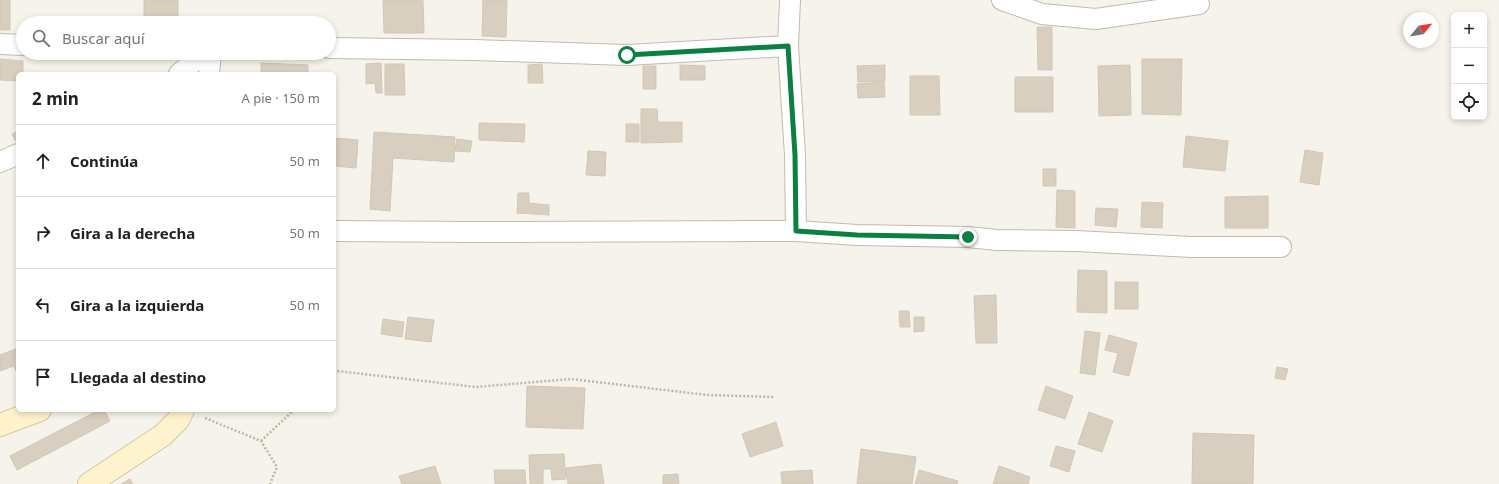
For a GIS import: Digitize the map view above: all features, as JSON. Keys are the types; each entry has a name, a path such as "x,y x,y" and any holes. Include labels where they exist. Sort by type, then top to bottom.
{"main road":[{"path":"0,425 35,412"},
{"path":"89,484 163,435 178,420 191,413"}],"street":[{"path":"790,0 788,46 795,155 796,231"},
{"path":"1002,0 1042,14 1096,19 1199,4"},
{"path":"0,44 16,45"},
{"path":"336,48 474,50 627,55 788,46"},
{"path":"181,72 196,60"},
{"path":"209,72 210,60"},
{"path":"0,162 16,155"},
{"path":"336,231 796,231 857,235 1076,241 1192,248 1281,247"}],"path":[{"path":"336,372 476,387 571,378 706,396 775,397"},
{"path":"261,441 292,412"},
{"path":"191,413 261,441 277,467 270,484"}],"building":[{"path":"0,0 10,0 10,30 0,30"},
{"path":"144,0 178,0 178,16 144,16"},
{"path":"383,0 423,0 424,33 384,33"},
{"path":"483,0 507,0 506,37 482,36"},
{"path":"1037,27 1052,27 1052,70 1038,70"},
{"path":"0,59 23,61 23,72 16,72 16,81 0,80"},
{"path":"1142,59 1182,59 1181,115 1142,114"},
{"path":"261,63 308,65 308,72 261,72"},
{"path":"381,63 382,93 376,93 375,83 366,84 366,64"},
{"path":"385,64 404,64 405,95 385,95"},
{"path":"542,64 543,83 528,83 528,65"},
{"path":"680,65 705,66 705,80 680,80"},
{"path":"885,65 885,81 858,82 857,66"},
{"path":"1130,65 1131,115 1099,116 1098,66"},
{"path":"643,66 656,66 656,89 643,89"},
{"path":"910,76 939,76 940,115 910,115"},
{"path":"1015,77 1053,77 1053,112 1015,112"},
{"path":"884,82 885,97 858,98 857,84"},
{"path":"641,109 657,109 658,122 682,122 682,142 641,143"},
{"path":"479,123 525,124 524,142 479,140"},
{"path":"626,124 639,124 639,142 626,142"},
{"path":"16,132 16,141 12,134"},
{"path":"374,132 455,137 454,162 393,158 390,211 370,209"},
{"path":"1186,136 1228,141 1225,171 1183,167"},
{"path":"336,138 358,140 356,168 336,166"},
{"path":"457,139 472,141 470,152 455,151"},
{"path":"1305,150 1323,153 1319,185 1300,182"},
{"path":"588,151 606,152 605,176 586,175"},
{"path":"1043,169 1056,169 1056,186 1043,186"},
{"path":"1057,190 1075,191 1075,228 1056,227"},
{"path":"518,193 529,193 529,203 549,205 549,215 517,213"},
{"path":"1268,196 1268,228 1225,228 1225,197"},
{"path":"1142,202 1163,203 1162,228 1141,227"},
{"path":"1096,208 1118,209 1116,227 1095,225"},
{"path":"1078,270 1107,271 1107,313 1077,312"},
{"path":"1115,282 1138,282 1138,309 1115,309"},
{"path":"996,295 997,343 976,343 974,296"},
{"path":"899,311 909,311 910,327 900,327"},
{"path":"408,317 434,320 431,342 405,339"},
{"path":"914,317 924,317 924,331 914,332"},
{"path":"383,319 404,322 402,337 381,334"},
{"path":"1085,331 1100,333 1095,375 1080,373"},
{"path":"1109,335 1137,343 1129,376 1113,372 1118,353 1105,350"},
{"path":"16,349 16,370 14,366 0,371 0,355"},
{"path":"1277,367 1288,369 1285,380 1275,378"},
{"path":"527,386 585,388 583,429 526,427"},
{"path":"1046,386 1073,396 1065,419 1038,410"},
{"path":"95,412 105,412 110,421 17,470 10,456"},
{"path":"1089,412 1113,421 1102,452 1078,444"},
{"path":"776,422 783,446 750,457 742,434"},
{"path":"1193,433 1254,435 1253,484 1192,484"},
{"path":"1056,446 1075,451 1069,472 1050,466"},
{"path":"861,449 916,457 912,484 857,484"},
{"path":"564,454 566,479 552,480 551,469 543,469 543,484 530,484 529,455"},
{"path":"601,464 604,484 568,484 566,468"},
{"path":"435,466 441,484 402,484 399,476"},
{"path":"999,466 1030,477 1028,484 993,484"},
{"path":"494,470 525,470 526,484 495,484"},
{"path":"812,470 813,484 782,484 781,472"},
{"path":"919,470 958,481 957,484 915,484"},
{"path":"678,474 679,484 663,484 663,475"},
{"path":"130,479 133,484 121,484"}],"route":[{"path":"627,55 788,46 795,155 796,231 857,235 968,237"}]}
